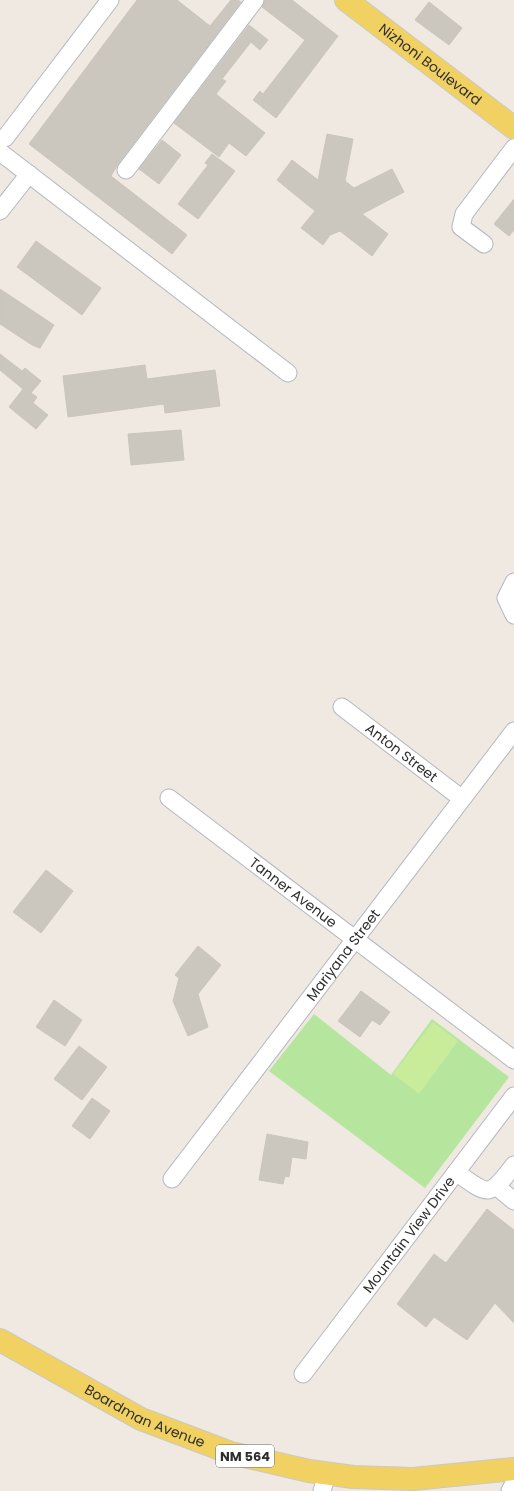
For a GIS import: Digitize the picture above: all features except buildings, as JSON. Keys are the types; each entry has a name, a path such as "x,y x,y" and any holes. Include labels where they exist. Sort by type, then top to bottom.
{"main road":[{"name":"Nizhoni Boulevard","path":"346,0 514,128"},
{"name":"Boardman Avenue","path":"0,1340 141,1419 231,1453 309,1472 324,1482 354,1477 413,1479 514,1469"},
{"path":"354,1477 397,1491"}],"street":[{"path":"110,0 2,145 29,174 288,373"},
{"path":"126,170 255,0"},
{"path":"484,244 461,227 464,214 514,148"},
{"path":"0,211 29,174"},
{"path":"514,582 506,598 514,615"},
{"name":"Anton Street","path":"342,708 461,798"},
{"name":"Mariyana Street","path":"172,1179 356,939 461,798 514,731"},
{"name":"Tanner Avenue","path":"169,798 514,1060"},
{"name":"Mountain View Drive","path":"304,1374 514,1096"},
{"path":"456,1172 480,1189 490,1191 497,1188 514,1166"},
{"path":"497,1188 514,1201"},
{"path":"510,1491 514,1483"}],"green space":[{"path":"314,1014 391,1075 432,1019 509,1077 425,1188 269,1071"},
{"path":"433,1022 458,1041 419,1094 393,1074"}]}
